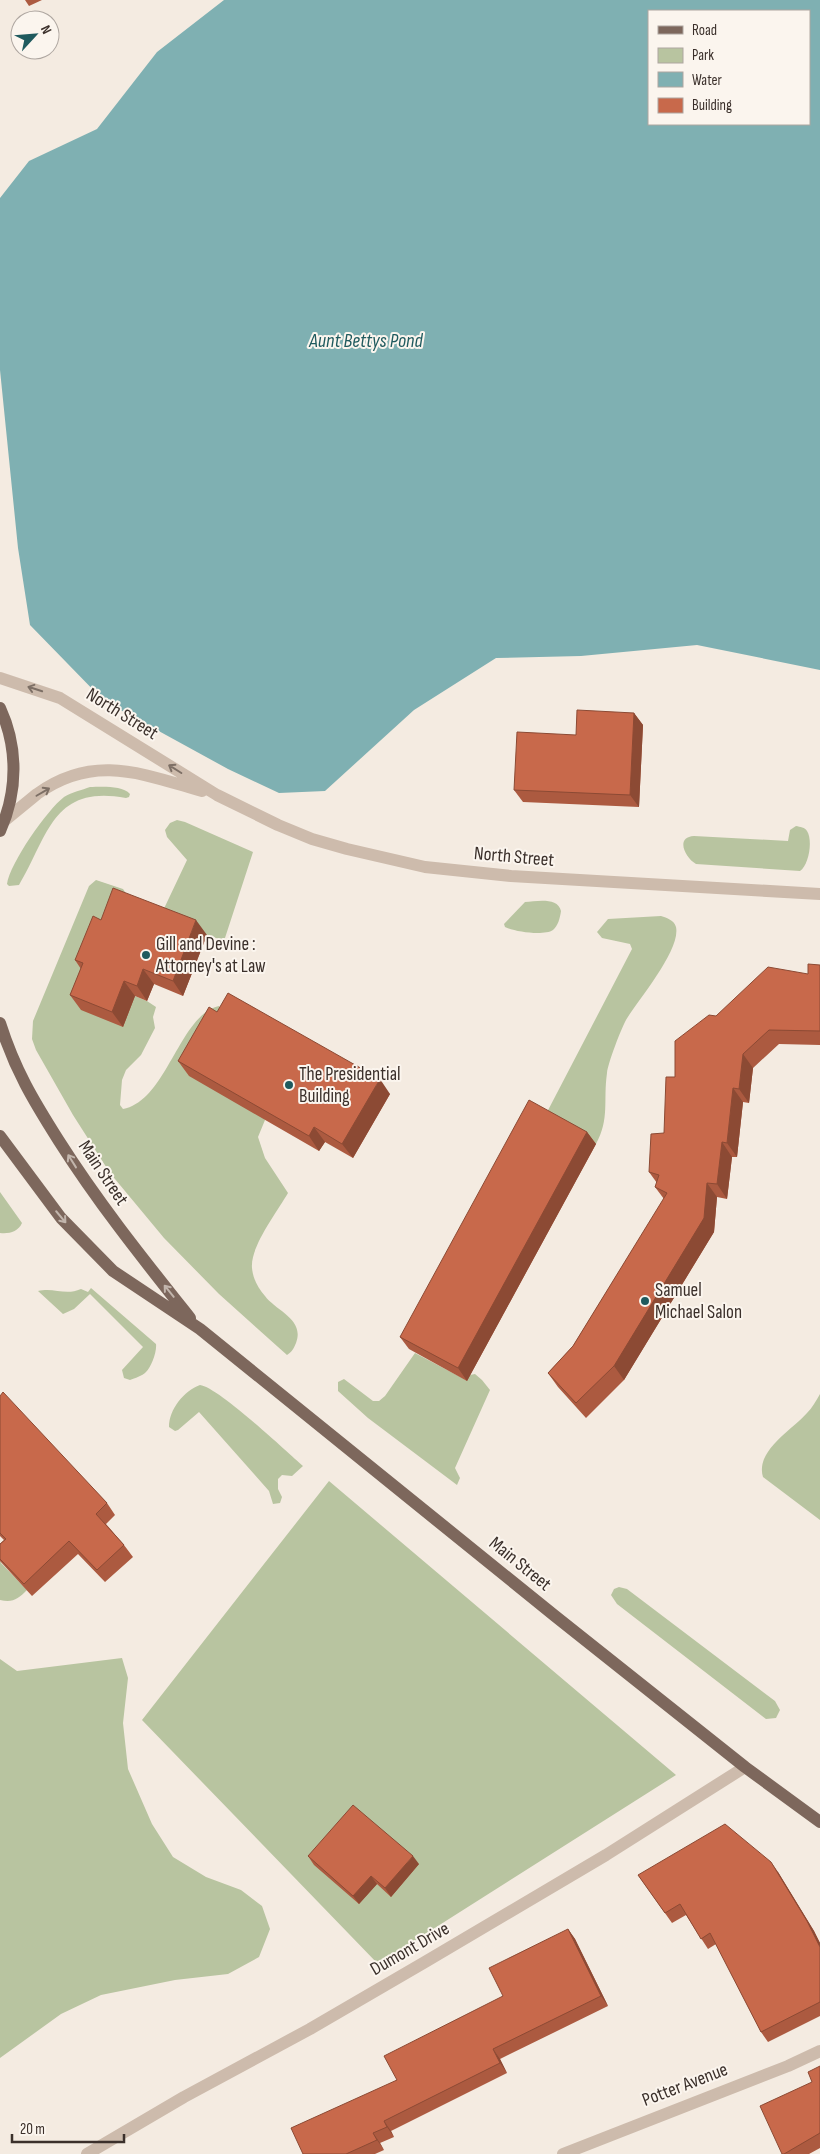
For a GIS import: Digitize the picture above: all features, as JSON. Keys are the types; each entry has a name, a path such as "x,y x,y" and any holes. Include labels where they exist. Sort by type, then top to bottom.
{"main road":[{"path":"0,708 8,724 14,757 13,790 2,826"},
{"name":"Main Street","path":"0,1023 11,1058 28,1091 90,1189 137,1252 200,1329"},
{"name":"Main Street","path":"0,1136 61,1218 113,1270 200,1329 745,1767 820,1822"},
{"path":"806,1812 820,1832"}],"street":[{"name":"North Street","path":"0,678 60,698 217,795 278,825 312,839 347,849 425,867 511,876 820,894"},
{"name":"North Street","path":"2,826 38,794 76,775 94,770 125,771 217,795"},
{"name":"Dumont Drive","path":"87,2154 184,2096 310,2028 606,1856 745,1767"},
{"name":"Potter Avenue","path":"563,2154 788,2066 820,2051"}],"green space":[{"path":"90,787 117,788 130,794 126,798 101,796 82,799 67,807 56,818 46,833 19,885 9,886 7,884 15,863 48,813 64,797"},
{"path":"177,820 253,852 224,941 160,917 187,860 167,837 165,830 170,823"},
{"path":"796,826 806,830 810,840 808,858 800,871 696,864 688,857 683,844 688,837 694,836 788,841 790,830"},
{"path":"96,880 123,889 125,892 119,905 135,996 156,1007 153,1017 155,1028 141,1055 126,1070 122,1080 120,1105 123,1109 138,1103 151,1091 193,1025 205,1013 219,1006 221,1010 265,1120 258,1137 265,1158 288,1193 255,1250 252,1268 255,1280 262,1293 288,1316 296,1328 298,1335 296,1343 293,1350 287,1355 219,1294 164,1238 110,1173 73,1115 36,1050 32,1039 33,1021 89,886"},
{"path":"546,901 556,904 561,911 555,928 549,932 536,933 522,932 505,927 504,924 525,902"},
{"path":"661,916 674,923 676,937 666,961 626,1020 618,1038 608,1068 605,1117 596,1144 545,1116 632,949 630,944 602,938 597,932 608,919"},
{"path":"0,1192 22,1223 16,1230 10,1233 0,1233"},
{"path":"91,1288 156,1344 152,1363 143,1375 130,1380 124,1378 122,1370 143,1347 90,1294 74,1309 63,1314 38,1291 70,1292 81,1289 88,1292"},
{"path":"415,1353 466,1380 470,1375 475,1374 490,1390 455,1468 460,1478 457,1485 368,1418 338,1391 338,1382 344,1379 373,1401 379,1401 385,1396"},
{"path":"200,1385 209,1388 221,1396 268,1434 303,1466 292,1476 282,1475 278,1479 278,1489 282,1497 280,1503 273,1504 269,1491 199,1412 178,1430 175,1431 169,1427 172,1414 178,1402 188,1392"},
{"path":"820,1394 820,1520 763,1477 762,1467 764,1458 769,1450 809,1411"},
{"path":"329,1481 676,1775 378,1964 142,1720"},
{"path":"0,1558 1,1563 27,1590 12,1601 0,1600"},
{"path":"619,1587 627,1589 775,1701 780,1710 776,1718 766,1719 617,1604 611,1595 614,1589"},
{"path":"122,1658 128,1678 123,1723 128,1769 152,1824 173,1857 206,1877 241,1890 262,1906 270,1929 259,1957 228,1974 175,1980 101,1995 61,2014 0,2058 0,1659 17,1671"}],"water":[{"name":"Aunt Bettys Pond","path":"224,0 820,0 820,670 697,645 581,656 496,658 414,710 325,791 279,793 228,769 104,701 30,625 18,548 0,370 0,198 29,161 97,129 157,52"}],"building":[{"path":"577,710 634,713 630,795 514,790 517,732 576,735"},
{"name":"Gill and Devine : Attorney's at Law","path":"113,888 196,920 173,981 143,969 137,986 124,981 112,1012 70,995 83,963 75,960 93,916 101,920"},
{"path":"808,964 820,965 820,1031 769,1030 743,1054 739,1089 733,1088 727,1143 722,1142 717,1184 707,1183 704,1218 614,1366 576,1403 548,1373 573,1346 667,1193 655,1187 659,1175 649,1172 651,1134 664,1133 666,1077 675,1077 675,1041 709,1015 716,1016 768,967 808,974"},
{"name":"The Presidential Building","path":"228,993 380,1079 342,1144 314,1127 309,1136 178,1061 209,1007 217,1012"},
{"path":"529,1100 587,1132 458,1368 400,1337"},
{"path":"3,1392 107,1503 96,1514 124,1545 97,1570 69,1541 24,1584 0,1559 0,1544 6,1539 0,1533 0,1396"},
{"path":"353,1805 413,1856 385,1888 371,1876 353,1896 308,1856"},
{"path":"725,1824 771,1862 807,1921 820,1947 820,2002 761,2032 710,1933 701,1939 680,1904 665,1913 638,1875"},
{"path":"568,1929 601,1996 493,2049 500,2063 384,2121 387,2127 373,2133 377,2140 346,2154 303,2154 291,2128 397,2080 384,2056 503,1996 489,1968"},
{"path":"820,2066 820,2133 782,2154 760,2106 812,2082 808,2072"}],"place":[{"name":"Gill and Devine : Attorney's at Law","path":"146,955"},
{"name":"The Presidential Building","path":"289,1085"},
{"name":"Samuel Michael Salon","path":"645,1301"}]}
